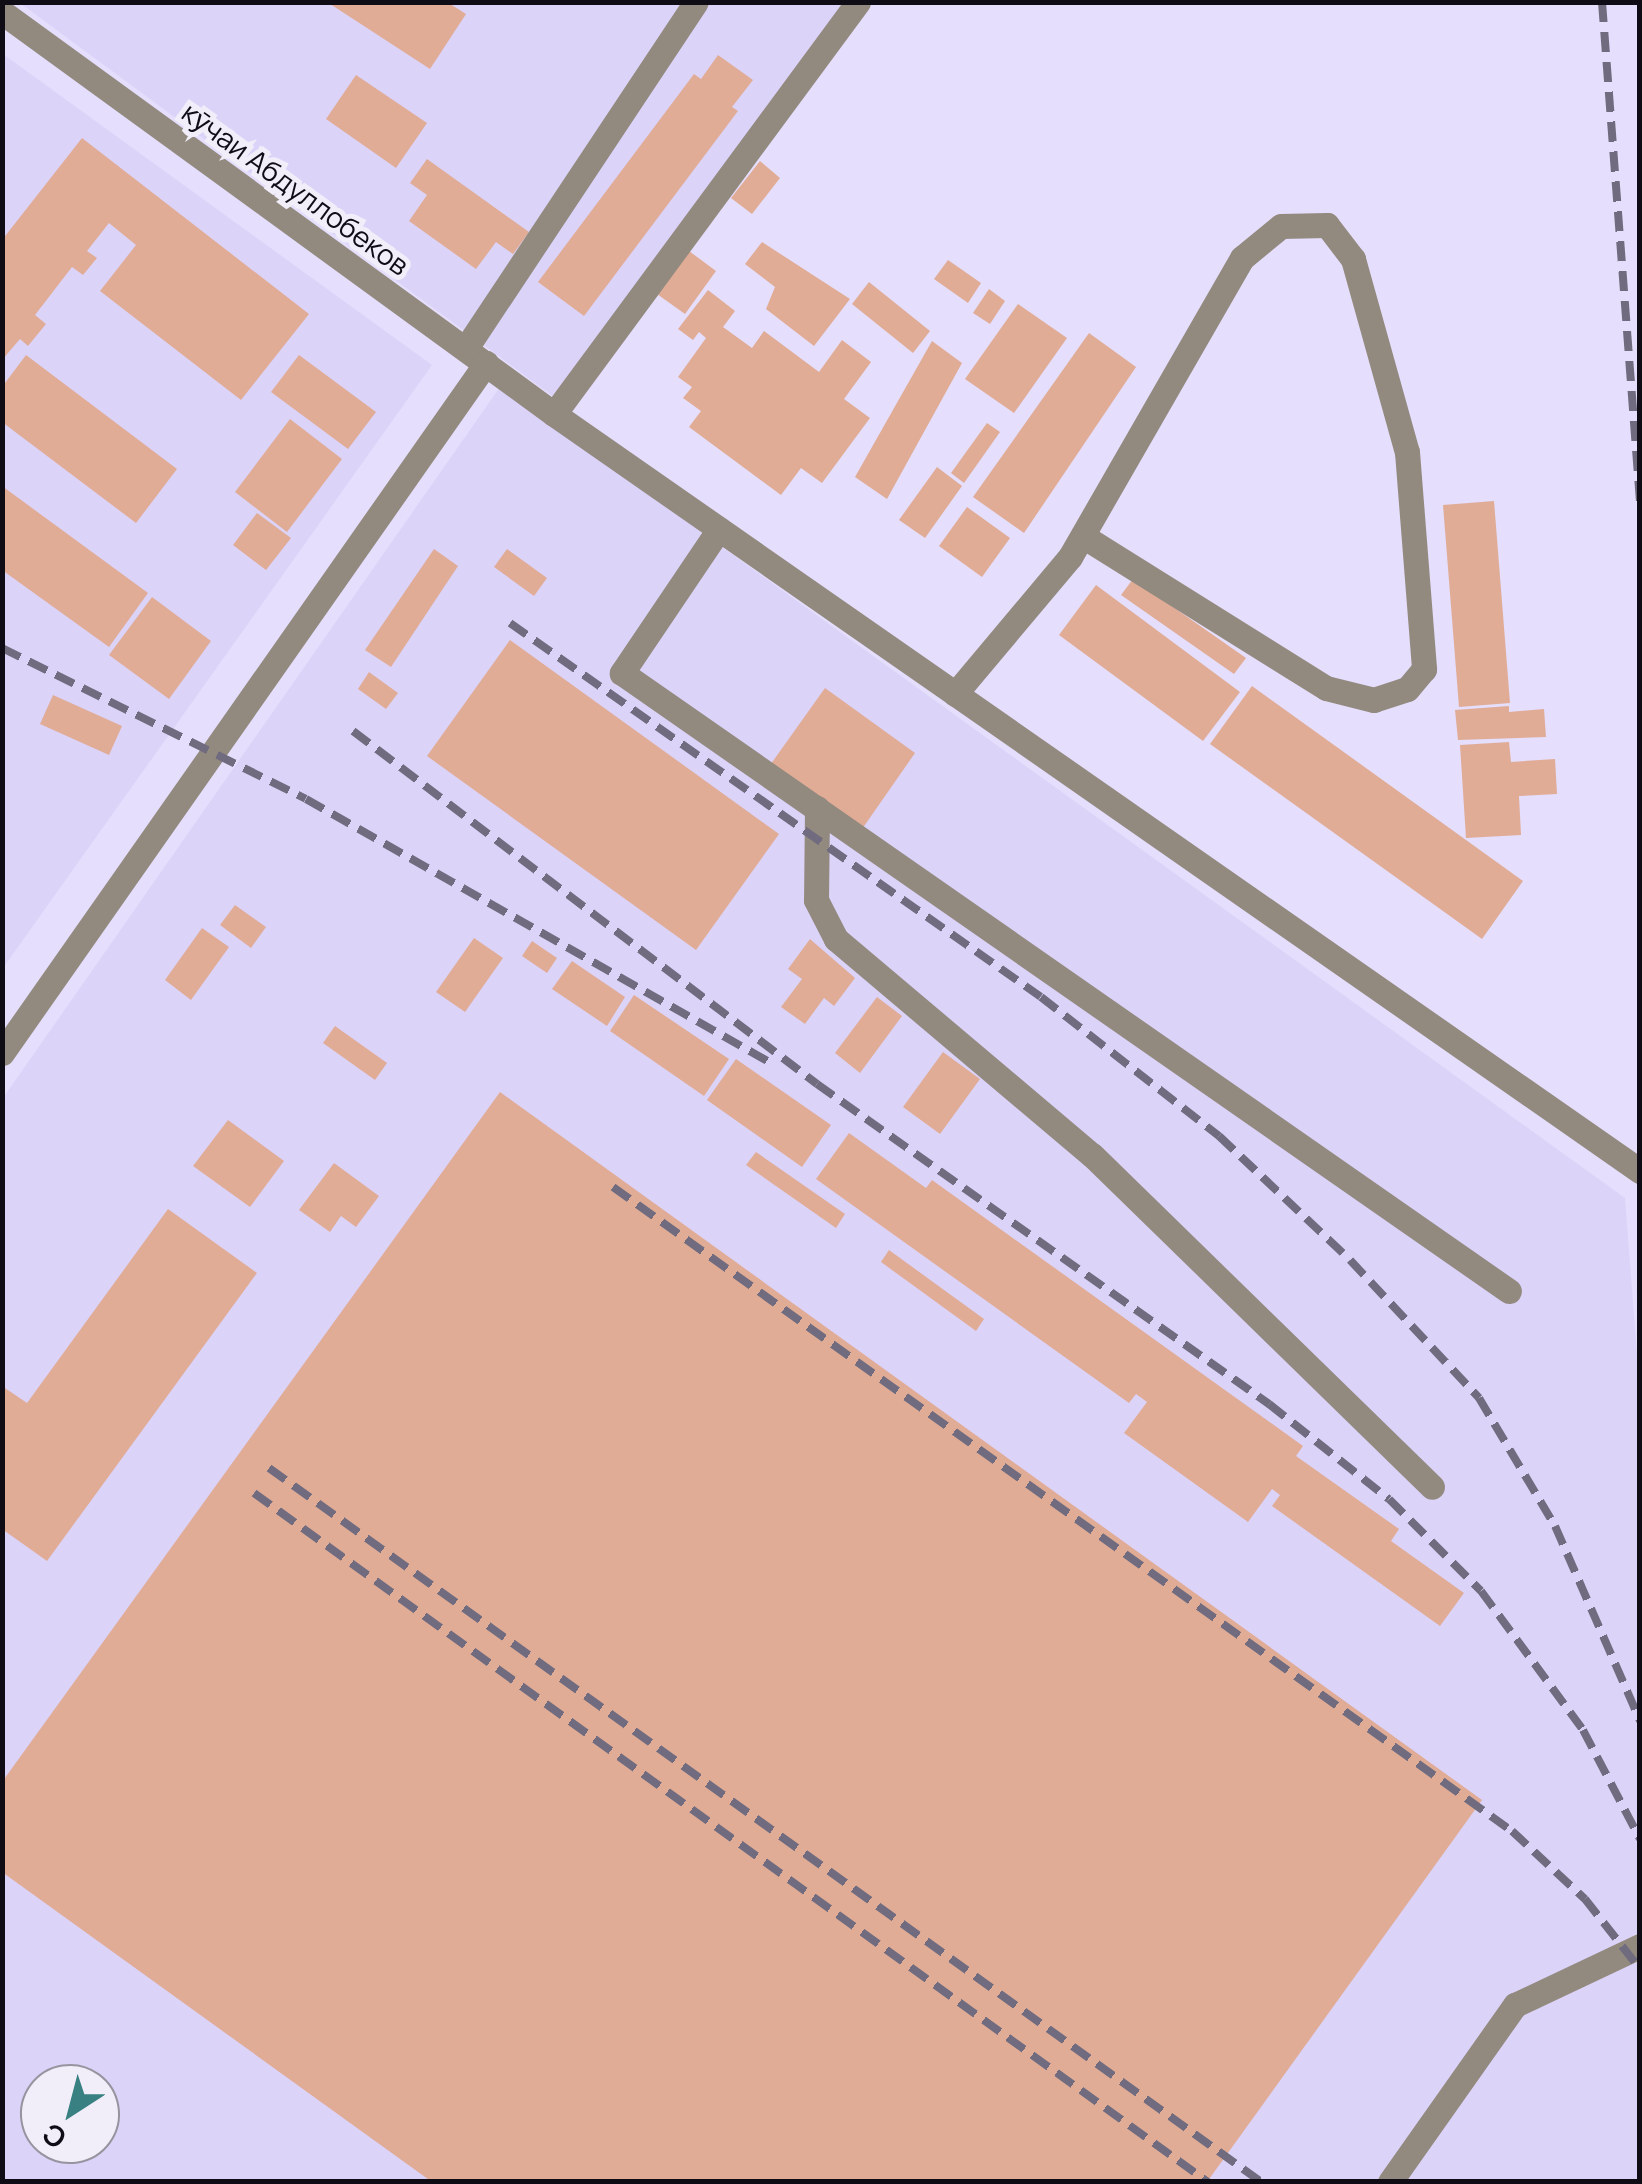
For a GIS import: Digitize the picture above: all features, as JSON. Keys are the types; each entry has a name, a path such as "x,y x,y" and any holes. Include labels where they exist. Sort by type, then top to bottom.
{"street":[{"path":"2,1053 476,356 696,2"},
{"path":"554,414 858,2"},
{"name":"кӯчаи Абдуллобеков","path":"2,12 554,414 1640,1171"},
{"path":"955,694 1083,536 1242,258 1282,226 1327,225 1353,260 1406,452 1424,669 1407,690 1374,700 1326,688 1083,536"},
{"path":"718,529 622,673 1508,1291"},
{"path":"816,808 816,900 836,939 1092,1155 1432,1487"},
{"path":"1390,2182 1514,2005 1640,1946"}],"shaded area":[{"path":"20,3 852,3 558,400"},
{"path":"3,54 432,365 3,968"},
{"path":"500,387 1625,1198 1640,1395 1639,2181 3,2182 3,1098"}],"building":[{"path":"327,2 447,2 466,14 430,69"},
{"path":"718,55 753,80 732,107 738,111 584,316 538,282 694,74 701,79"},
{"path":"356,75 427,123 396,168 326,119"},
{"path":"82,138 309,314 241,400 100,291 136,245 109,223 87,251 97,258 83,275 72,267 35,315 46,324 28,346 20,339 2,360 2,240"},
{"path":"427,159 529,232 513,254 496,242 476,269 409,221 427,195 410,183"},
{"path":"760,161 780,178 752,214 731,198"},
{"path":"762,242 850,299 814,346 766,309 775,287 745,264"},
{"path":"689,251 716,271 685,314 657,294"},
{"path":"948,260 981,283 968,303 934,279"},
{"path":"869,282 930,331 913,353 852,304"},
{"path":"989,289 1005,301 990,324 973,313"},
{"path":"708,290 735,311 723,327 752,348 764,331 819,372 842,340 871,362 844,399 870,418 822,483 801,468 781,495 689,427 701,411 683,398 692,387 678,377 706,338 699,332 693,340 678,329"},
{"path":"1018,304 1067,338 1014,413 965,379"},
{"path":"1089,333 1136,367 1024,533 973,497"},
{"path":"932,341 962,363 887,499 855,477"},
{"path":"26,355 177,469 136,523 2,422 2,387"},
{"path":"299,355 376,412 348,449 271,392"},
{"path":"290,419 342,459 287,532 235,492"},
{"path":"987,423 1000,432 964,483 951,473"},
{"path":"937,467 962,486 925,538 899,520"},
{"path":"2,486 148,593 109,647 2,570"},
{"path":"1494,501 1510,703 1459,707 1443,505"},
{"path":"967,507 1010,538 982,577 939,546"},
{"path":"257,513 291,538 266,570 233,545"},
{"path":"434,549 458,566 391,667 365,650"},
{"path":"507,549 547,578 534,596 494,567"},
{"path":"1133,579 1246,658 1234,674 1121,595"},
{"path":"1096,585 1240,692 1203,741 1059,635"},
{"path":"152,597 211,641 169,699 109,655"},
{"path":"510,640 779,834 696,950 427,756"},
{"path":"369,672 398,693 386,709 358,689"},
{"path":"1252,686 1523,881 1482,939 1210,744"},
{"path":"825,688 915,753 860,832 768,768"},
{"path":"53,695 122,726 109,755 40,724"},
{"path":"1509,706 1509,712 1544,709 1546,737 1458,740 1455,710"},
{"path":"1509,742 1511,762 1555,759 1557,794 1519,796 1521,835 1466,838 1460,745"},
{"path":"235,905 266,927 251,948 220,925"},
{"path":"202,928 229,947 191,1000 165,980"},
{"path":"474,938 503,958 465,1012 436,992"},
{"path":"810,939 855,978 834,1006 824,998 805,1024 781,1007 802,979 788,969"},
{"path":"532,941 557,958 547,973 522,956"},
{"path":"572,961 625,997 607,1026 552,989"},
{"path":"634,995 729,1059 704,1096 610,1031"},
{"path":"877,997 902,1016 860,1073 835,1053"},
{"path":"335,1026 387,1063 375,1080 323,1043"},
{"path":"943,1052 980,1079 940,1134 903,1107"},
{"path":"736,1059 831,1125 802,1167 707,1100"},
{"path":"500,1092 1482,1800 1207,2182 432,2182 2,1872 2,1782"},
{"path":"228,1120 284,1161 250,1207 193,1166"},
{"path":"849,1133 926,1188 932,1180 1303,1446 1296,1456 1399,1529 1391,1541 1464,1593 1440,1626 1272,1506 1280,1495 1272,1489 1248,1522 1124,1433 1147,1402 1136,1394 1129,1403 816,1179"},
{"path":"756,1152 845,1214 836,1228 746,1165"},
{"path":"334,1163 379,1196 356,1227 341,1216 330,1232 299,1210"},
{"path":"168,1209 257,1273 47,1561 2,1529 2,1386 27,1403"},
{"path":"889,1250 984,1319 976,1331 881,1262"}],"railway":[{"path":"1602,2 1640,502"},
{"path":"510,623 1041,997 1219,1136 1350,1260 1479,1398 1555,1526 1640,1721"},
{"path":"2,648 306,799 771,1063"},
{"path":"353,731 817,1084 1269,1404 1389,1499 1481,1591 1583,1730 1640,1839"},
{"path":"613,1187 1512,1831 1585,1899 1640,1969"},
{"path":"269,1468 1261,2182"},
{"path":"254,1493 1208,2182"}]}
